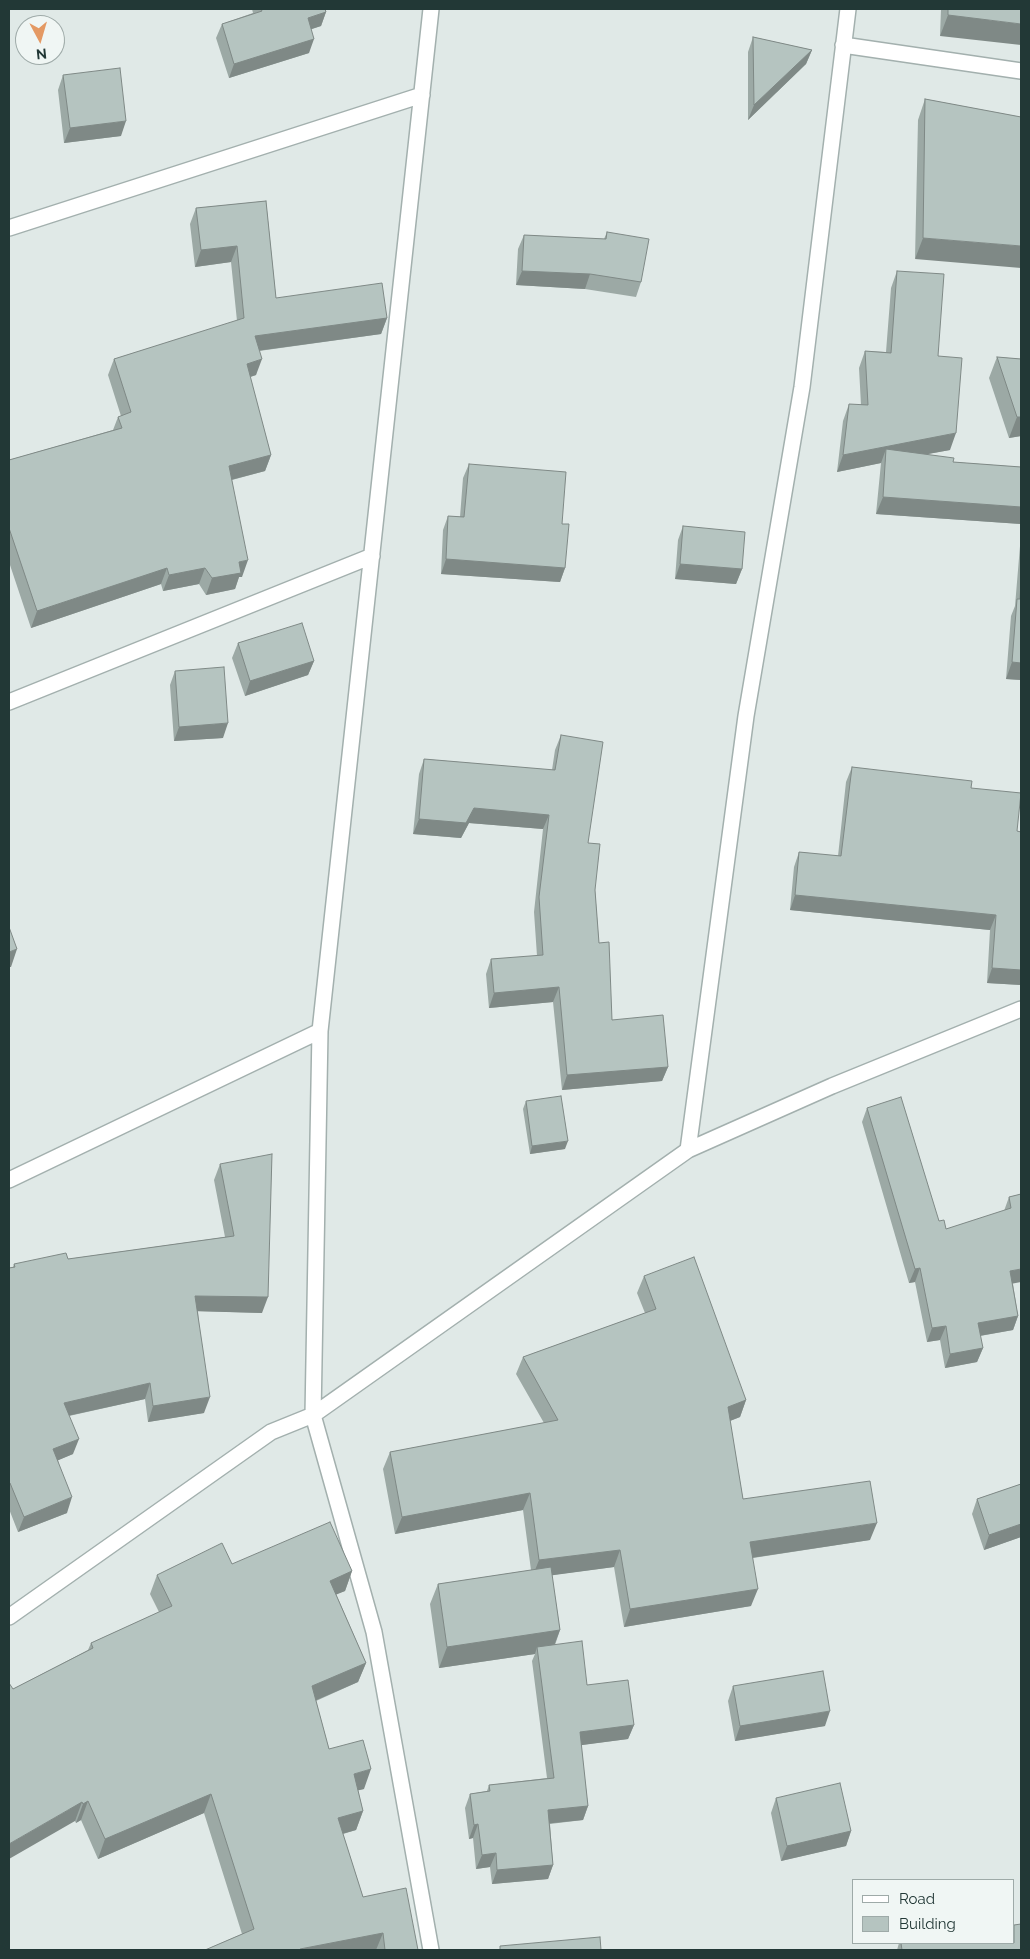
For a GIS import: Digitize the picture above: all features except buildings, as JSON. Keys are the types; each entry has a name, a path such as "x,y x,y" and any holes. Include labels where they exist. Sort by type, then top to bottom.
{"street":[{"path":"431,9 320,1032 313,1415 374,1632 431,1950"},
{"path":"688,1150 746,716 802,388 848,9"},
{"path":"843,45 1021,71"},
{"path":"9,228 422,95"},
{"path":"9,702 372,556"},
{"path":"9,1617 271,1432 313,1415 688,1150 832,1086 1021,1009"},
{"path":"9,1180 320,1032"}]}
